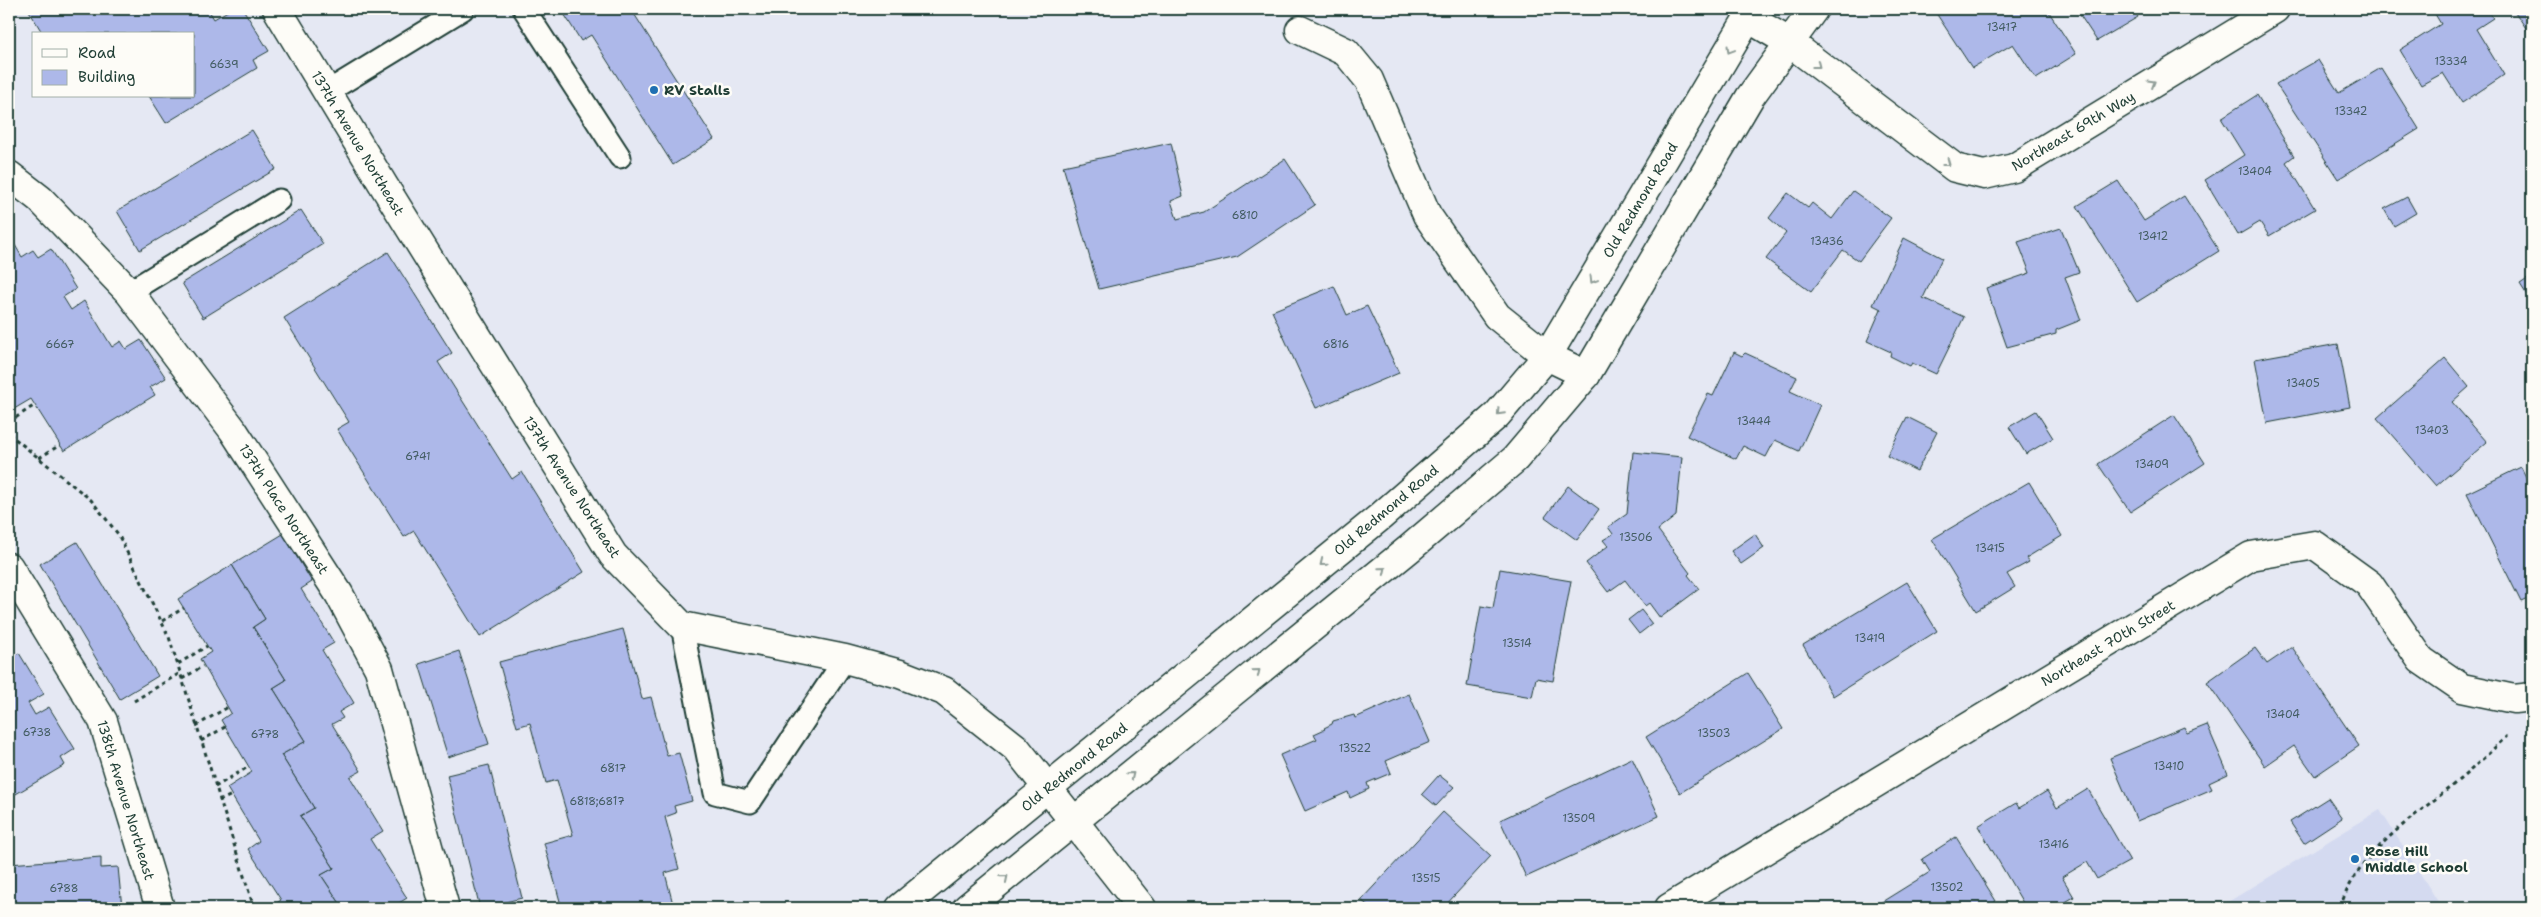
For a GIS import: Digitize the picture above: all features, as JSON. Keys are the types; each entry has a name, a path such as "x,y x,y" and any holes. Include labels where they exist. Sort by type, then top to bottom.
{"street":[{"name":"137th Avenue Northeast","path":"277,9 384,186 613,555 682,626"},
{"path":"967,908 1409,549 1515,459 1586,375 1750,97 1814,9"},
{"name":"Northeast 69th Way","path":"1752,13 1955,168 1984,175 2014,168 2275,9"},
{"name":"Old Redmond Road","path":"900,908 1380,517 1497,415 1547,356 1752,13"},
{"path":"1300,30 1346,52 1369,80 1427,215 1497,316 1547,356 1586,375"},
{"name":"137th Place Northeast","path":"9,175 40,199 129,292 234,430 339,594 379,669 445,908"},
{"name":"Northeast 70th Street","path":"1669,908 2251,556 2315,545 2370,584 2421,660 2462,688 2514,699 2532,697"},
{"name":"138th Avenue Northeast","path":"9,567 103,721 160,908"},
{"path":"682,626 845,659 900,674 944,691 1016,748 1072,822 1142,908"}],"lane":[{"path":"327,92 463,9"},
{"path":"524,9 620,157"},
{"path":"129,292 278,200"},
{"path":"682,626 716,793 750,802 845,659"}],"path":[{"path":"9,422 35,404"},
{"path":"9,434 91,500 118,534 162,621 178,664 254,908"},
{"path":"40,458 60,445"},
{"path":"162,621 184,608"},
{"path":"178,664 207,646"},
{"path":"182,679 203,666"},
{"path":"136,700 180,673"},
{"path":"196,726 228,707"},
{"path":"201,741 225,727"},
{"path":"2340,908 2345,892 2380,844 2460,779 2508,736"},
{"path":"215,787 248,767"},
{"path":"220,801 232,794"}],"shaded area":[{"name":"Rose Hill Middle School","path":"2380,810 2442,908 2218,908"}],"building":[{"path":"28,9 208,9 214,19 231,9 243,9 269,51 253,60 257,68 166,123 150,98 195,98 195,32 42,32"},
{"name":"RV Stalls","path":"561,9 631,9 714,139 673,165 591,35 581,41"},
{"path":"2047,9 2076,54 2036,79 2013,44 1972,68 1934,10"},
{"path":"2076,9 2133,9 2138,17 2097,41"},
{"path":"2432,9 2487,9 2493,18 2476,29 2504,75 2462,103 2443,73 2421,85 2400,50 2441,24"},
{"path":"2513,9 2532,9 2532,37"},
{"path":"2318,60 2339,93 2381,68 2419,129 2338,179 2276,84"},
{"path":"2257,95 2294,156 2286,162 2315,209 2269,236 2260,222 2238,235 2205,180 2244,155 2221,118"},
{"path":"252,130 276,169 140,250 117,211"},
{"path":"1171,143 1183,196 1171,201 1177,219 1204,212 1285,159 1315,205 1237,257 1099,289 1063,166"},
{"path":"2118,181 2144,221 2184,196 2219,251 2137,302 2077,206"},
{"path":"1853,191 1891,218 1859,261 1843,250 1811,292 1766,259 1786,233 1769,218 1788,193 1808,208 1812,203 1832,219"},
{"path":"2407,197 2416,213 2394,226 2384,209"},
{"path":"301,210 323,244 203,318 182,283"},
{"path":"2061,228 2079,272 2065,277 2081,320 2056,330 2056,334 2007,347 1986,288 2030,273 2018,242"},
{"path":"9,235 22,257 33,250 38,257 51,249 76,289 63,297 71,310 84,301 112,347 121,341 126,349 141,340 166,378 150,387 155,395 64,451 31,399 9,412"},
{"path":"1904,238 1942,258 1923,298 1964,317 1936,374 1912,363 1910,366 1890,356 1891,352 1867,341 1881,309 1873,305"},
{"path":"388,252 452,353 438,362 512,479 522,472 584,572 480,637 414,531 404,537 337,429 349,422 284,318"},
{"path":"2532,276 2532,303 2520,284"},
{"path":"1334,286 1347,315 1367,306 1399,373 1316,408 1272,311"},
{"path":"2338,344 2350,407 2267,423 2255,359"},
{"path":"1734,352 1742,356 1745,353 1797,377 1790,391 1820,405 1799,451 1775,440 1766,457 1743,446 1736,459 1687,436 1708,394 1713,396"},
{"path":"2445,358 2469,387 2452,402 2487,442 2436,486 2377,418"},
{"path":"2036,411 2053,438 2026,454 2009,427"},
{"path":"2174,415 2205,463 2130,512 2098,464"},
{"path":"1907,417 1937,432 1917,471 1887,456"},
{"path":"1633,452 1682,457 1676,516 1658,530 1690,573 1688,575 1699,589 1660,618 1649,603 1645,606 1625,580 1608,592 1586,563 1608,546 1603,540 1613,534 1608,527 1627,514"},
{"path":"2521,467 2532,489 2532,597 2521,602 2467,493"},
{"path":"2029,482 2062,536 2026,558 2029,562 2007,574 2015,587 1976,611 1932,539"},
{"path":"1568,486 1599,509 1577,540 1545,517"},
{"path":"283,534 312,582 301,589 334,643 322,650 354,703 339,712 343,718 332,724 361,771 350,777 383,831 370,839 407,898 391,908 343,908 321,875 334,868 300,816 314,808 281,755 306,741 273,688 286,680 253,627 265,619 232,565"},
{"path":"1755,534 1764,548 1741,564 1731,551"},
{"path":"77,542 158,676 120,699 40,564"},
{"path":"232,565 265,619 253,627 286,680 273,688 306,741 281,755 314,808 300,816 334,868 321,875 343,908 270,908 281,900 248,849 259,841 227,788 252,772 221,720 231,713 200,659 211,652 178,599"},
{"path":"1500,569 1571,581 1553,681 1536,678 1532,697 1467,686 1481,606 1493,608"},
{"path":"1907,582 1937,631 1833,696 1803,645"},
{"path":"1641,610 1652,624 1639,634 1628,620"},
{"path":"623,629 642,699 651,697 667,756 679,753 692,801 674,806 676,813 665,817 679,869 665,873 674,908 549,908 561,905 544,843 573,835 557,780 546,783 530,723 517,727 499,662"},
{"path":"2292,647 2359,746 2315,776 2294,746 2265,766 2207,682 2255,648 2267,664"},
{"path":"459,651 489,744 448,757 419,664"},
{"path":"19,653 44,694 28,703 35,715 49,707 75,749 61,758 65,765 9,798 9,659"},
{"path":"1748,673 1783,729 1680,793 1646,737"},
{"path":"1409,694 1430,742 1386,761 1391,773 1367,783 1369,789 1350,798 1348,792 1305,811 1280,755 1317,739 1314,734 1325,729 1333,721 1354,715 1355,718"},
{"path":"2207,725 2228,774 2209,783 2212,789 2137,821 2110,758 2184,727 2187,733"},
{"path":"1632,758 1659,816 1526,877 1500,820"},
{"path":"489,765 522,898 480,908 447,775"},
{"path":"1439,775 1454,787 1436,806 1422,794"},
{"path":"2088,789 2130,861 2097,879 2087,862 2062,877 2074,897 2055,908 2026,908 1978,826 2016,803 2019,808 2047,791 2057,808"},
{"path":"2328,798 2342,818 2304,843 2290,822"},
{"path":"1443,812 1491,856 1443,908 1371,908 1361,900"},
{"path":"1956,837 1996,901 1986,908 1872,908 1930,872 1922,859"},
{"path":"101,857 101,868 118,867 122,908 9,908 9,864"}],"place":[{"name":"RV Stalls","path":"654,90"},
{"name":"Rose Hill Middle School","path":"2355,859"}]}
